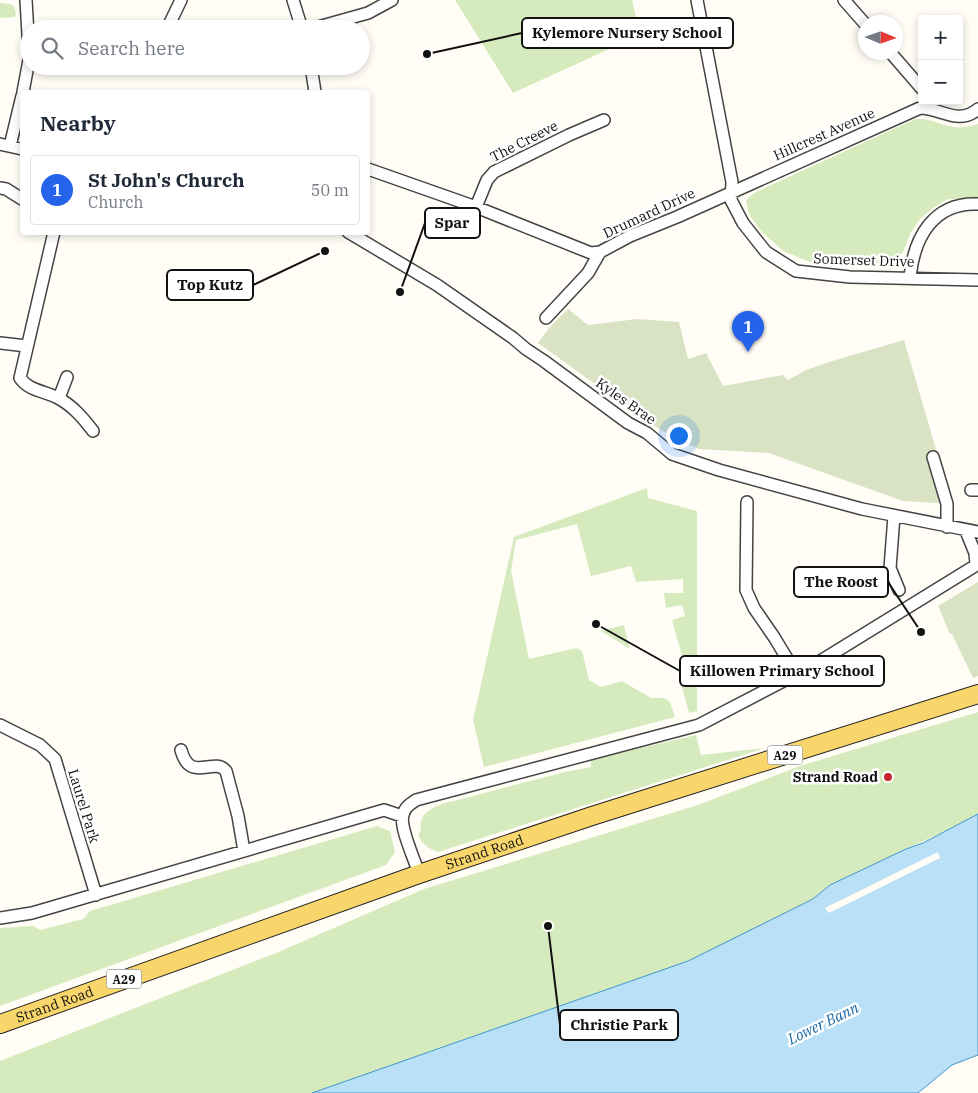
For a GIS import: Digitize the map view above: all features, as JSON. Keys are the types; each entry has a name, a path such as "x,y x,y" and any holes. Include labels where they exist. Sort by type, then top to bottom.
{"main road":[{"name":"Strand Road","path":"0,1024 419,874 592,816 978,694"}],"street":[{"path":"26,0 27,20"},
{"path":"171,20 181,0"},
{"path":"293,0 299,20"},
{"path":"343,20 368,13 392,0"},
{"path":"697,0 732,182 732,191"},
{"path":"844,0 858,16"},
{"path":"897,60 918,84"},
{"path":"24,90 26,75"},
{"path":"312,75 315,90"},
{"path":"20,102 5,145 20,149"},
{"path":"929,105 960,118 972,114 978,109"},
{"name":"Hillcrest Avenue","path":"732,191 929,105"},
{"name":"The Creeve","path":"476,207 487,180 494,172 568,135 604,120"},
{"name":"Drumard Drive","path":"370,170 476,207 591,252 600,252 630,236 732,191"},
{"path":"0,188 20,199"},
{"name":"Somerset Drive","path":"732,191 732,200 743,223 766,252 796,271 850,278 910,277 978,280"},
{"path":"910,277 919,238 936,217 951,208 978,204"},
{"path":"53,235 20,378 25,385 58,398 80,414 93,431"},
{"name":"Kyles Brae","path":"353,235 436,285 513,338 526,350 544,360 672,454 719,470 862,509 978,532"},
{"path":"546,318 588,274 600,252"},
{"path":"0,343 27,346"},
{"path":"58,398 67,377"},
{"path":"933,457 947,504 947,527"},
{"path":"747,502 746,590 754,608 797,675"},
{"path":"894,516 890,568 899,590"},
{"path":"419,874 404,830 402,816 408,805 416,800 700,725 797,675 977,565 975,552 966,531"},
{"name":"Laurel Park","path":"0,725 40,745 54,759 96,896"},
{"path":"181,750 183,758 195,768 219,766 223,767 226,771 238,816 244,851"},
{"path":"0,918 32,914 96,896 384,810 402,816"}],"green space":[{"path":"455,0 632,0 640,35 513,93"},
{"path":"0,3 14,6 16,14 14,17 0,18"},
{"path":"915,119 924,119 952,127 968,127 978,124 978,199 948,199 934,207 920,219 896,261 885,267 826,265 810,262 783,251 761,231 750,216 746,202 754,193"},
{"path":"568,309 588,325 637,319 679,322 688,359 706,353 723,386 783,375 788,380 806,370 829,362 904,340 952,504 903,501 769,453 699,449 671,436 642,418 538,343 549,328"},
{"path":"647,488 648,498 697,511 697,711 689,713 680,680 686,670 672,620 685,616 682,605 666,608 664,593 683,593 683,579 636,582 631,566 591,576 577,524 516,540 511,571 529,659 576,648 582,651 589,680 601,687 622,681 651,698 664,698 670,702 675,717 484,767 473,720 514,537"},
{"path":"978,582 978,676 973,678 938,606"},
{"path":"624,625 630,649 601,631"},
{"path":"978,712 978,832 939,834 906,849 464,1093 0,1093 0,1061 276,953 424,889 698,805 800,766"},
{"path":"696,735 701,755 765,748 438,852 426,846 418,834 421,832 421,821 425,814 442,804 591,767 591,760"},
{"path":"377,826 390,831 395,852 386,865 0,1006 0,928 33,926 40,930 83,919 90,911"}],"water":[{"name":"Lower Bann","path":"978,814 978,1055 952,1065 918,1093 312,1093 688,961 813,899 830,885 906,849 923,843"}],"pier":[{"path":"938,852 940,858 829,913 825,908"}],"place":[{"name":"Kylemore Nursery School","path":"427,54"},
{"name":"Top Kutz","path":"325,251"},
{"name":"Spar","path":"400,292"},
{"name":"St John's Church","path":"748,352"},
{"name":"Killowen Primary School","path":"596,624"},
{"name":"The Roost","path":"921,632"},
{"name":"Strand Road","path":"888,777"},
{"name":"Christie Park","path":"548,926"}]}
